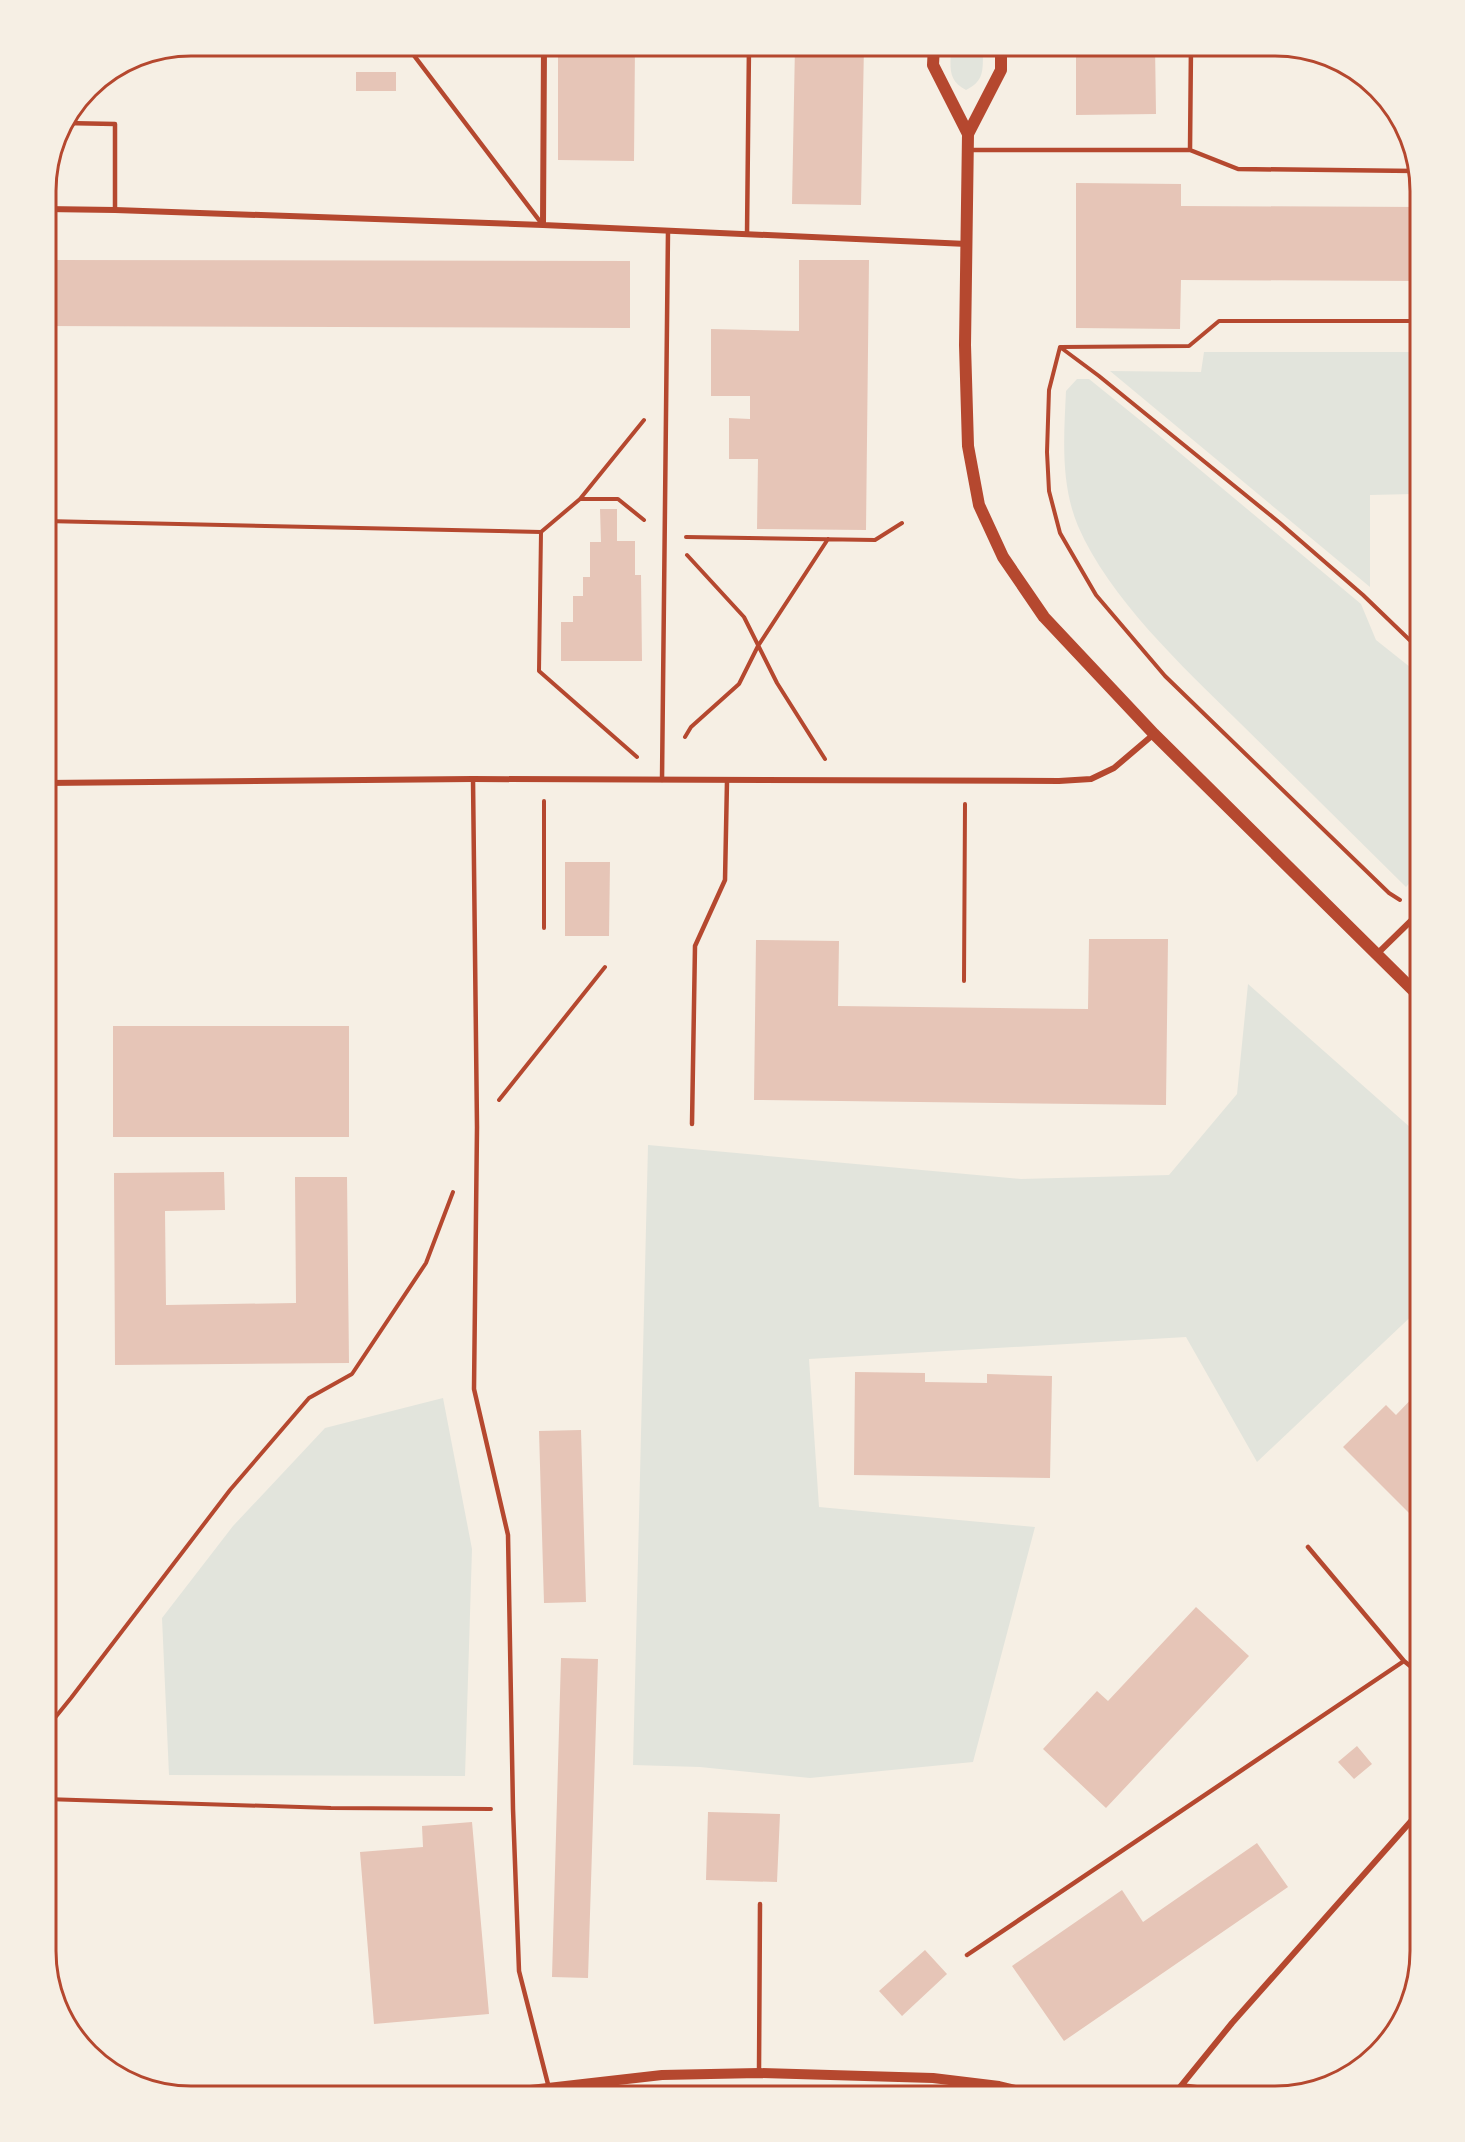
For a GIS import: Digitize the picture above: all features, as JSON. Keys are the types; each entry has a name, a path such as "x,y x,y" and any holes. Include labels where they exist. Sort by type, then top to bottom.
{"main road":[{"path":"933,56 933,65 968,134 965,345 968,446 979,505 1003,557 1044,617 1154,734 1410,987"},
{"path":"968,134 1001,70 1001,56"}],"street":[{"path":"543,225 544,56"},
{"path":"56,209 543,225 966,244"},
{"path":"56,783 473,779 965,782 1091,779 1114,768 1154,734"},
{"path":"1376,955 1410,922"},
{"path":"1182,2086 1232,2023 1410,1822"},
{"path":"586,2086 662,2074 759,2073 933,2078 999,2086"}],"lane":[{"path":"414,56 543,225"},
{"path":"747,235 749,56"},
{"path":"1190,150 1191,56"},
{"path":"74,123 115,124 115,210"},
{"path":"968,150 1190,150 1238,169 1408,171"},
{"path":"662,780 668,231"},
{"path":"473,779 477,1127 474,1389 508,1535 513,1809 519,1971 547,2086"},
{"path":"692,1124 695,946 725,880 727,781"},
{"path":"1308,1547 1410,1665"},
{"path":"968,1955 1404,1660"},
{"path":"759,2073 760,1904"}],"path":[{"path":"1060,347 1189,345 1219,321 1410,321"},
{"path":"1060,347 1099,376 1280,524 1364,595 1410,641"},
{"path":"1060,347 1048,390 1048,491 1060,533 1096,595 1165,676 1389,893 1404,903"},
{"path":"56,521 541,531 580,499 665,394"},
{"path":"580,499 618,499 688,556 744,617 777,683 839,781"},
{"path":"665,536 875,540 902,524"},
{"path":"541,531 539,670 662,780 691,727 739,684 758,646 828,539"},
{"path":"544,779 544,928"},
{"path":"964,981 965,782"},
{"path":"477,1127 605,967"},
{"path":"56,1716 230,1490 309,1398 352,1374 426,1263 454,1190"},
{"path":"56,1799 331,1808 513,1809"}],"shaded area":[{"path":"950,56 983,56 980,77 973,86 966,90 955,82 950,65"},
{"path":"1204,352 1410,352 1410,494 1370,495 1370,587 1110,371 1201,372"},
{"path":"1077,379 1089,379 1361,604 1376,640 1410,667 1410,883 1406,887 1171,654 1127,605 1108,579 1091,553 1078,526 1068,493 1064,459 1066,391"},
{"path":"1248,984 1410,1127 1410,1317 1257,1462 1186,1337 809,1359 819,1507 1035,1527 973,1762 810,1778 700,1767 633,1765 648,1145 1021,1179 1169,1175 1237,1094"},
{"path":"443,1398 472,1549 465,1776 169,1775 162,1618 233,1526 325,1428"}],"building":[{"path":"558,56 635,56 634,161 558,160"},
{"path":"795,56 864,56 861,205 792,204"},
{"path":"1076,56 1155,56 1156,114 1076,115"},
{"path":"356,72 396,72 396,91 356,91"},
{"path":"1076,183 1181,184 1181,206 1410,207 1410,281 1181,280 1180,329 1076,328"},
{"path":"56,260 630,261 630,328 56,326"},
{"path":"799,260 869,260 866,530 757,529 758,459 729,459 729,418 750,419 750,396 711,396 711,329 799,331"},
{"path":"600,509 617,509 617,541 635,541 635,575 641,575 642,661 561,661 561,622 573,622 573,596 583,596 583,577 590,577 590,542 601,542"},
{"path":"565,862 610,862 609,936 565,936"},
{"path":"1089,939 1168,939 1166,1105 754,1100 756,940 839,941 838,1006 1088,1009"},
{"path":"113,1026 349,1026 349,1137 113,1137"},
{"path":"224,1172 225,1210 165,1211 166,1305 296,1303 295,1177 347,1177 349,1363 115,1365 114,1173"},
{"path":"855,1372 925,1373 925,1382 987,1383 987,1374 1052,1376 1050,1478 854,1475"},
{"path":"1410,1400 1410,1514 1343,1447 1386,1405 1396,1415"},
{"path":"581,1430 586,1602 544,1603 539,1431"},
{"path":"1196,1607 1249,1656 1106,1808 1043,1749 1097,1691 1108,1701"},
{"path":"561,1658 598,1659 588,1978 552,1977"},
{"path":"1357,1746 1372,1764 1354,1779 1338,1762"},
{"path":"708,1812 780,1814 777,1882 706,1880"},
{"path":"472,1822 489,2014 374,2024 360,1852 423,1847 422,1826"},
{"path":"1257,1843 1288,1887 1064,2041 1012,1966 1122,1890 1143,1922"},
{"path":"925,1950 947,1974 902,2016 879,1991"}]}
